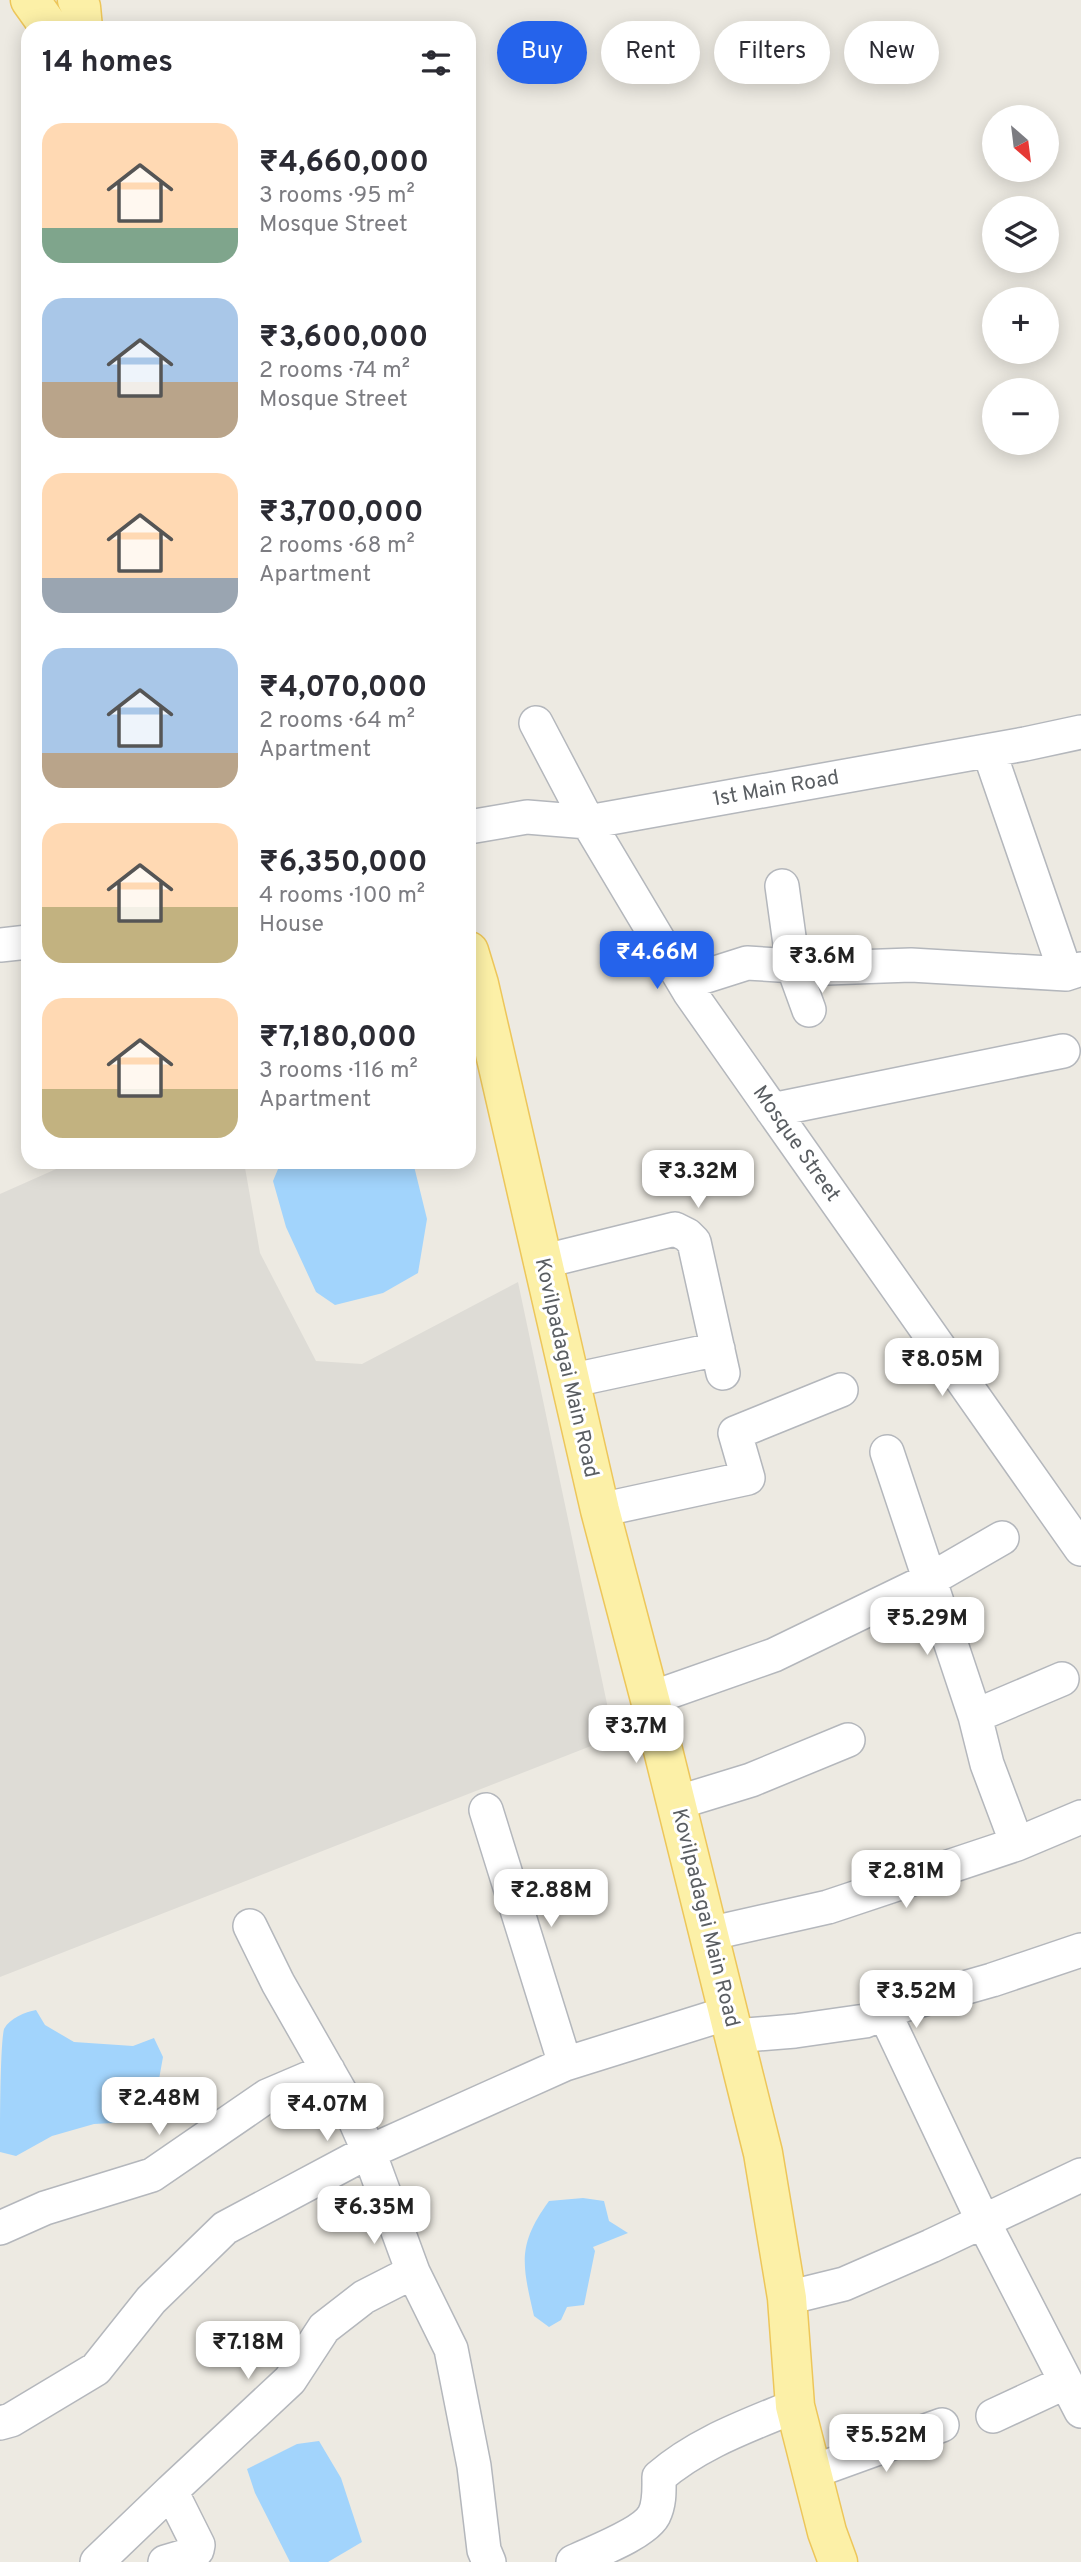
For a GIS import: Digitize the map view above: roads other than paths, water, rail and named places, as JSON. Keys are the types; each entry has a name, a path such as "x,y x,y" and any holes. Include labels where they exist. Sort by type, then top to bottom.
{"main road":[{"path":"30,0 45,21"},
{"path":"77,0 82,21"},
{"name":"Kovilpadagai Main Road","path":"476,977 600,1510 763,2153 787,2298 795,2406 827,2532 838,2562"}],"street":[{"name":"Mosque Street","path":"536,723 587,822 684,983 1081,1549"},
{"name":"1st Main Road","path":"476,826 527,817 587,822 989,751 1081,732"},
{"path":"684,983 747,963 827,968 911,965 1074,972 989,751"},
{"path":"782,886 793,966 809,1010"},
{"path":"0,945 21,943"},
{"path":"772,1110 1063,1051"},
{"path":"541,1262 675,1229 694,1242 721,1361 569,1381"},
{"path":"600,1510 748,1478 735,1433 841,1390"},
{"path":"887,1452 975,1716 987,1764 1017,1844"},
{"path":"649,1699 774,1655 930,1579 1002,1538"},
{"path":"975,1716 1062,1679"},
{"path":"676,1803 751,1780 848,1740"},
{"path":"486,1810 565,2064"},
{"path":"708,1934 828,1907 1017,1844 1081,1817"},
{"path":"250,1926 278,1983 351,2111 413,2272 451,2349 474,2466 484,2550 489,2562"},
{"path":"0,2423 11,2420 96,2370 151,2300 225,2228 369,2152 565,2064 731,2024 795,2031 864,2021 904,2005 992,1980 1081,1950"},
{"path":"885,2014 983,2221 1074,2397 993,2416"},
{"path":"0,2228 45,2208 152,2175 267,2096 328,2070"},
{"path":"787,2298 844,2284 1081,2175"},
{"path":"97,2562 132,2548 172,2491 290,2380 324,2329 363,2297 413,2272"},
{"path":"573,2562 646,2526 659,2500 659,2477 676,2462 722,2436 795,2406"},
{"path":"812,2472 942,2425"},
{"path":"165,2562 189,2556 197,2550 198,2545 172,2491"}],"water":[{"path":"278,1169 415,1169 427,1219 418,1273 383,1293 335,1305 316,1292 286,1227 273,1181"},
{"path":"36,2010 45,2025 74,2042 133,2046 154,2038 163,2057 156,2096 136,2116 52,2136 16,2156 0,2152 4,2029 18,2016"},
{"path":"583,2198 604,2201 609,2221 628,2233 593,2247 595,2251 584,2305 567,2307 561,2320 549,2327 534,2316 525,2268 527,2243 531,2230 549,2201"},
{"path":"319,2441 341,2478 362,2542 328,2562 290,2562 255,2493 247,2469 297,2444"}]}
